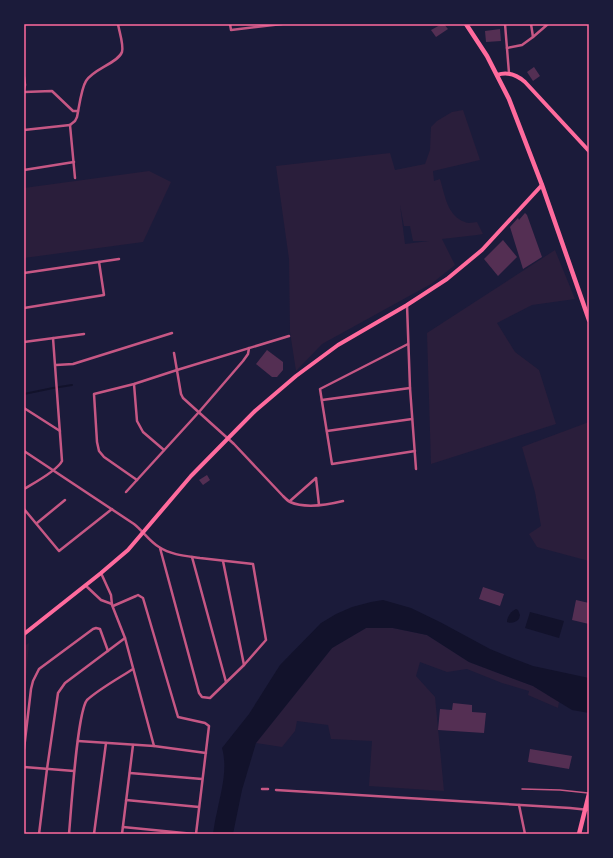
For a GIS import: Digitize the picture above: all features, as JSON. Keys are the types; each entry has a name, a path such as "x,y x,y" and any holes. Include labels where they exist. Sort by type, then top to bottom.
{"highway":[{"path":"466,24 486,53 509,99 542,185 589,320"},
{"path":"579,834 587,809 589,794"}],"main road":[{"path":"497,76 502,73 509,73 528,84 589,151"},
{"path":"24,634 128,550 191,476 255,412 296,376 354,335 407,305 447,279 482,250 542,185"}],"street":[{"path":"24,130 70,125 75,121 78,117 78,111 86,80 93,73 118,58 122,52 118,24"},
{"path":"230,24 231,30 282,24"},
{"path":"505,24 509,73"},
{"path":"531,24 533,38"},
{"path":"507,48 522,45 533,38 548,24"},
{"path":"24,77 24,91 52,91 72,110 78,111"},
{"path":"70,125 75,178"},
{"path":"24,170 74,162"},
{"path":"24,273 119,259"},
{"path":"24,308 104,295 99,262"},
{"path":"407,305 410,388 416,469"},
{"path":"56,365 73,364 172,333"},
{"path":"24,342 84,334"},
{"path":"137,480 104,457 99,451 97,442 94,394 134,384 289,336"},
{"path":"24,489 54,470 62,461 53,338"},
{"path":"408,344 320,389 332,464 414,451"},
{"path":"126,492 243,361 250,348"},
{"path":"174,353 176,370 183,398 234,444 283,496 290,502 303,505 331,504 343,501"},
{"path":"134,384 137,421 143,432 164,450"},
{"path":"322,400 410,388"},
{"path":"24,408 60,431"},
{"path":"327,431 412,419"},
{"path":"24,450 139,528 148,539 160,548 173,553 192,557 253,564 266,640 244,665 210,698 202,697 199,693 160,548"},
{"path":"290,502 316,478 320,505"},
{"path":"37,524 65,500"},
{"path":"24,509 59,551 112,509"},
{"path":"192,557 226,682"},
{"path":"223,561 244,665"},
{"path":"101,573 111,595 112,605 125,638 154,746"},
{"path":"85,585 101,600 112,605 138,595 143,598 178,717 205,723 209,726 195,834 123,827"},
{"path":"24,748 31,689 33,680 39,669 93,628 100,629 108,650"},
{"path":"40,834 47,769 58,693 65,683 125,638"},
{"path":"69,834 74,771 82,715 86,702 98,692 133,669"},
{"path":"78,741 154,746 206,753"},
{"path":"94,834 106,743"},
{"path":"122,834 133,745"},
{"path":"24,767 74,771"},
{"path":"130,773 202,779"},
{"path":"262,789 268,789"},
{"path":"276,790 587,809"},
{"path":"126,800 199,807"},
{"path":"518,805 525,834"}],"lane":[{"path":"522,789 560,790 589,794"}],"shaded area":[{"path":"463,110 480,160 433,171 434,181 440,179 445,198 454,215 466,223 477,222 483,234 442,239 455,265 431,284 322,344 296,371 290,332 289,259 276,166 390,153 395,170 425,164 430,150 431,127 437,121 452,112","holes":["400,205 404,226 410,226 413,241 429,241 405,244"]},
{"path":"149,171 171,182 143,242 24,258 24,188"},
{"path":"555,250 575,299 532,305 497,323 515,352 539,370 556,424 431,464 427,333"},
{"path":"589,422 589,561 537,547 529,534 541,526 535,492 522,447"},
{"path":"383,600 411,608 490,649 533,666 589,678 589,713 572,710 533,686 469,662 427,635 393,628 366,628 332,648 256,743 242,790 233,834 213,834 224,772 224,756 222,748 249,714 280,665 321,623 352,607"},
{"path":"516,609 520,615 519,619 510,623 507,622 512,611"},
{"path":"530,612 564,621 559,638 525,628"},
{"path":"366,628 393,628 427,635 469,662 533,686 559,702 558,708 528,695 529,691 502,683 467,669 447,672 420,662 416,676 435,697 444,791 369,786 372,741 331,739 328,725 297,721 295,731 282,747 256,743 332,648"},
{"path":"29,643 24,700 24,646"}],"building":[{"path":"444,24 448,29 436,37 431,30"},
{"path":"500,29 501,41 486,42 485,31"},
{"path":"534,67 540,76 533,81 527,72"},
{"path":"525,213 542,257 523,269 510,227"},
{"path":"503,240 517,257 498,276 484,259"},
{"path":"267,350 283,362 283,370 277,377 272,377 256,364"},
{"path":"207,475 210,480 203,485 199,480"},
{"path":"483,587 504,594 500,606 479,599"},
{"path":"576,600 589,603 589,624 572,620"},
{"path":"453,703 472,705 472,712 486,713 484,733 438,730 440,709 452,710"},
{"path":"530,749 572,756 569,769 528,762"}],"waterway":[{"path":"24,394 72,385"}]}
